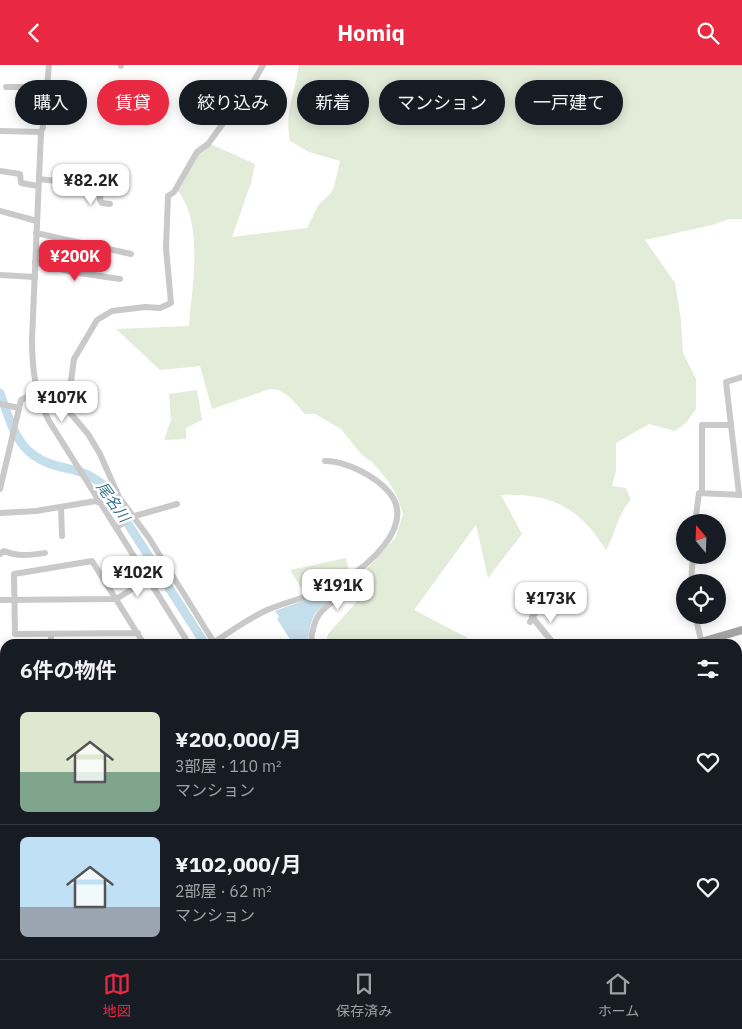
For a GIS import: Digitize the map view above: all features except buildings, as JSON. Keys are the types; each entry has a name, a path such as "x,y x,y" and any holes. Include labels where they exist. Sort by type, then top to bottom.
{"main road":[{"path":"712,639 742,630"}],"street":[{"path":"47,80 49,65"},
{"path":"212,639 149,538 130,518 118,497 100,454 88,434 70,414 68,403 74,359 97,320 112,311 145,307 160,308 171,303 166,248 168,197 174,192 197,152 208,144 254,81 263,65"},
{"path":"6,87 15,87"},
{"path":"43,125 40,132 32,356 38,396 48,421 100,503 118,526 186,639"},
{"path":"0,131 40,132"},
{"path":"0,171 20,174 21,183 38,186"},
{"path":"39,179 111,187"},
{"path":"101,186 100,200 102,203 110,204"},
{"path":"0,211 36,221"},
{"path":"36,233 131,254"},
{"path":"36,262 72,271 120,279"},
{"path":"0,275 35,277"},
{"path":"696,514 699,493 741,494 726,382 742,377"},
{"path":"0,489 14,425 19,407 25,397 31,395 68,403"},
{"path":"0,403 19,407"},
{"path":"702,493 702,425 731,425"},
{"path":"220,639 267,610 338,583 352,574 383,546 396,528 398,515 394,499 377,481 338,462 325,461"},
{"path":"0,513 61,507 96,501 100,503"},
{"path":"118,526 130,518 177,504"},
{"path":"61,507 62,536"},
{"path":"0,554 4,551 12,554 28,555 46,553"},
{"path":"138,633 15,634 14,574 92,561 138,633 141,639"},
{"path":"0,600 116,599 149,579"},
{"path":"312,639 317,619 322,611 338,598 341,593 338,583"},
{"path":"547,599 531,619 549,639"},
{"path":"697,624 699,639"},
{"path":"51,634 51,639"}],"green space":[{"path":"299,65 742,65 742,219 729,219 712,225 645,240 675,283 681,320 683,353 696,379 696,409 686,423 675,431 649,424 616,443 616,471 612,486 626,488 631,500 623,511 606,550 585,523 574,513 562,506 549,500 535,497 501,495 522,534 488,578 476,525 414,610 468,639 327,639 328,634 362,596 356,581 396,537 403,514 397,496 389,482 373,463 361,454 341,429 315,414 305,414 281,391 270,389 212,409 200,366 160,370 116,329 189,326 194,273 193,235 190,217 184,201 175,188 206,142 255,164 251,183 232,237 307,228 319,204 330,194 334,187 340,161 309,152 290,141 288,121"},
{"path":"197,390 202,420 186,428 186,439 164,440 171,420 169,394"},
{"path":"346,558 349,571 327,583 303,591 290,570"}],"water":[{"path":"334,589 336,594 313,617 308,639 290,639 277,619 279,617 275,611"}],"waterway":[{"name":"尾名川","path":"0,393 14,430 26,449 47,462 83,473 103,485 202,639"}]}
